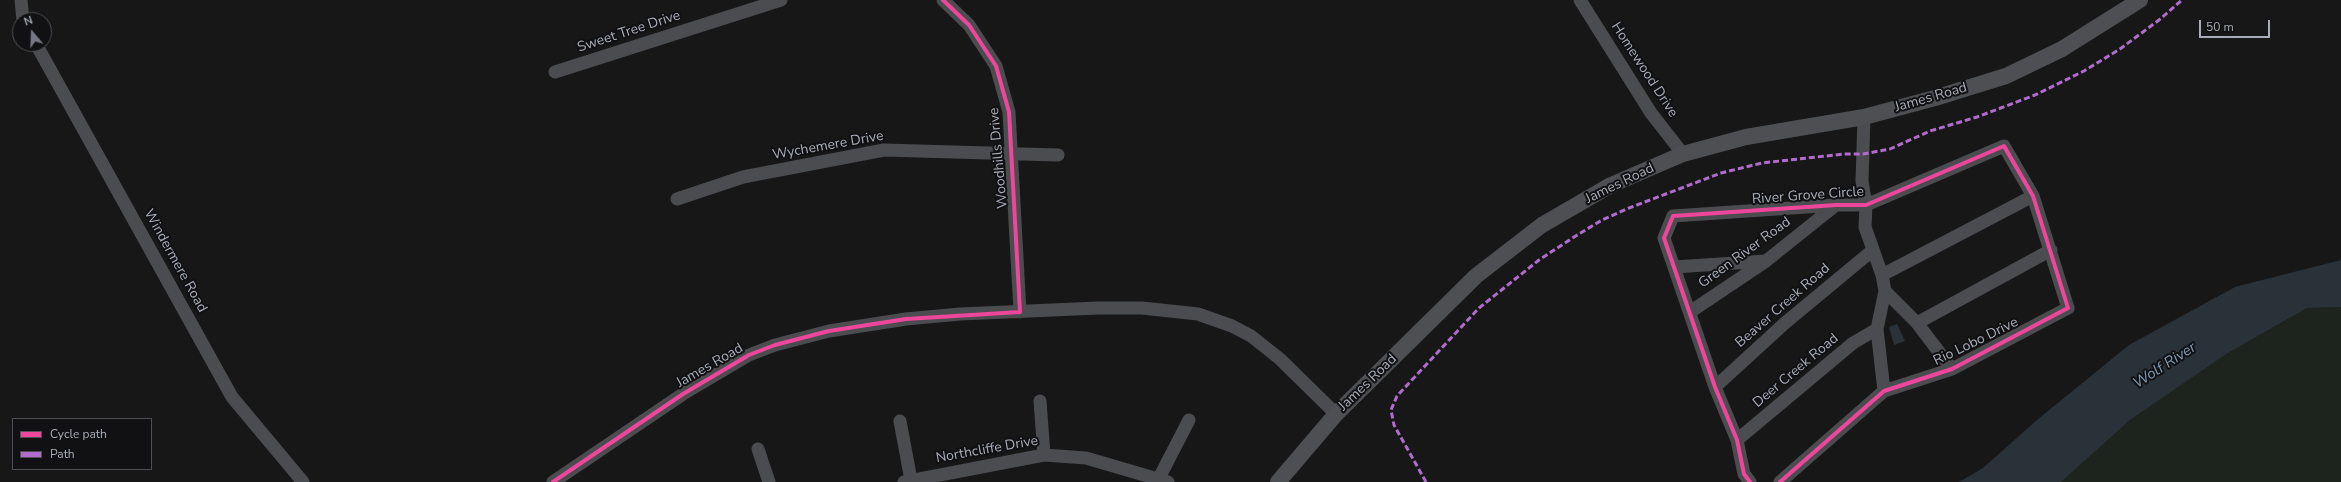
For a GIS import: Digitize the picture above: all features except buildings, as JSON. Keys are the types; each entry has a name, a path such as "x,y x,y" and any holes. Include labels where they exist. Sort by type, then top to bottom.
{"main road":[{"name":"James Road","path":"1336,414 1476,276 1542,226 1611,185 1683,154 1746,137 1864,117 1935,98 2006,76 2062,48 2140,0"},
{"path":"1278,482 1336,414"}],"street":[{"path":"21,0 23,12"},
{"name":"Sweet Tree Drive","path":"555,72 781,0"},
{"name":"Woodhills Drive","path":"943,0 969,25 996,66 1009,112 1020,312"},
{"name":"Homewood Drive","path":"1580,0 1651,113 1683,154"},
{"name":"Windermere Road","path":"40,52 232,397 303,482"},
{"path":"1864,117 1862,181 1866,205 1865,227 1882,275 1885,290 1877,329 1884,391"},
{"name":"River Grove Circle","path":"1674,267 1664,238 1673,216 1836,205 1866,205 2004,146 2033,196"},
{"name":"Wychemere Drive","path":"676,198 743,177 884,150 1012,155 1058,155"},
{"path":"1882,275 2033,196 2051,250 1917,324"},
{"name":"Green River Road","path":"1690,312 1766,261 1836,205"},
{"name":"Beaver Creek Road","path":"1715,387 1785,324 1873,250"},
{"name":"Rio Lobo Drive","path":"1780,482 1884,391 1952,369 2068,308 2051,250"},
{"path":"1750,482 1744,474 1737,440 1715,387 1674,267 1766,261"},
{"path":"1885,290 1917,324 1952,369"},
{"name":"James Road","path":"554,482 683,394 749,355 775,345 829,331 906,319 1020,312 1142,308 1180,311 1213,318 1251,336 1280,358 1336,414"},
{"name":"Deer Creek Road","path":"1737,440 1853,344 1877,329"},
{"path":"1040,401 1044,455"},
{"path":"1162,481 1189,420"},
{"path":"900,421 908,481"},
{"path":"758,449 769,482"},
{"name":"Northcliffe Drive","path":"908,481 964,476 1044,455 1086,458 1162,481"}],"shaded area":[{"path":"2341,307 2341,482 2061,482 2130,420 2228,353 2307,308"}],"water":[{"name":"Wolf River","path":"2341,260 2341,307 2307,308 2228,353 2130,420 2061,482 1959,482 1983,468 2037,420 2129,345 2235,287"},
{"path":"1897,324 1905,341 1894,345 1889,327"}],"marked path":[{"path":"1426,482 1394,425 1391,410 1397,396 1479,308 1539,260 1574,237 1602,220 1629,208 1721,173 1762,163 1844,154 1863,154 1890,149 1930,131 1977,117 2035,95 2084,71 2120,49 2159,20 2182,0"}],"cycle path":[{"path":"553,482 683,394 749,355 775,345 829,331 906,319 1020,312 1009,112 996,66 969,25 943,0"},
{"path":"1750,482 1744,474 1737,440 1715,387 1664,238 1673,216 1836,205 1866,205 2004,146 2033,196 2068,308 1952,369 1884,391 1780,482"}]}
